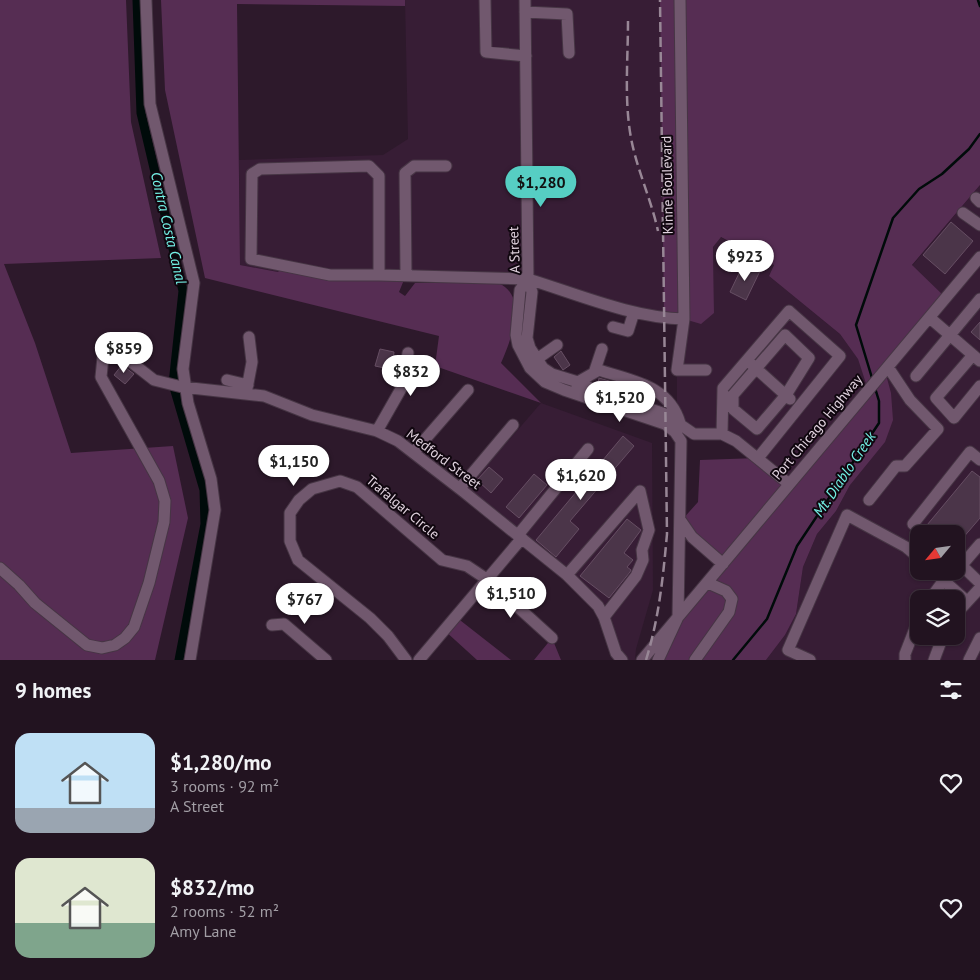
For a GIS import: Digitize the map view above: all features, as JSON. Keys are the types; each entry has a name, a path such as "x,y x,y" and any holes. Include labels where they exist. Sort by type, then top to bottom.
{"street":[{"path":"146,0 150,104 194,283 183,369 184,387 211,479 215,510 190,660"},
{"path":"486,0 486,52 526,56"},
{"name":"A Street","path":"525,0 528,279 634,312 664,319 684,319"},
{"name":"Kinne Boulevard","path":"680,0 684,319 678,370 706,370"},
{"path":"525,12 567,14 570,53"},
{"path":"379,275 379,176 369,166 260,169 252,174 251,259 330,275 379,275 406,275 528,279"},
{"path":"406,275 405,173 414,166 446,166"},
{"path":"963,213 980,225"},
{"name":"Port Chicago Highway","path":"642,660 980,257"},
{"path":"528,279 532,292 527,338 537,359 552,374 578,382 594,390 652,411 676,432 681,441 678,617"},
{"path":"528,279 520,290 516,322 518,345 527,364 545,382 575,394 666,414 694,434 722,434 736,441 790,484"},
{"path":"916,376 980,299"},
{"path":"613,327 628,331 634,312"},
{"path":"758,458 840,356 789,312 776,327 751,364 733,395 733,409 756,430 786,395 809,358 776,327"},
{"path":"930,318 976,358 936,398 954,418 980,386"},
{"path":"722,434 724,388 785,335"},
{"path":"227,380 247,389 252,362 249,337"},
{"path":"537,359 557,345"},
{"path":"575,394 578,382 595,370 602,349"},
{"path":"408,353 406,365 410,373"},
{"name":"Medford Street","path":"0,568 20,585 35,603 87,644 102,648 115,645 125,638 134,627 150,583 164,522 164,501 159,481 101,377 103,357 122,354 154,380 184,387 247,389 312,414 377,431 414,452 567,575 598,606 604,617 616,653 622,660"},
{"path":"869,500 896,466 905,466 938,429 910,400 892,363"},
{"path":"751,364 799,407"},
{"path":"595,370 657,391 670,402 680,423"},
{"path":"410,373 428,376"},
{"path":"377,431 410,373"},
{"path":"414,452 468,390"},
{"path":"652,411 657,391"},
{"path":"460,488 513,425"},
{"path":"419,660 488,580 588,449"},
{"path":"914,525 913,524 970,452 980,460"},
{"name":"Trafalgar Circle","path":"406,660 388,636 370,618 298,560 290,541 288,527 290,513 299,500 312,489 340,481 357,487 442,560 466,566 488,580 552,638"},
{"path":"567,575 640,491 649,530 642,550 643,560 636,576 604,617"},
{"path":"810,660 788,650 847,515 910,550"},
{"path":"681,521 692,537 723,564"},
{"path":"965,557 980,544"},
{"path":"965,568 980,583"},
{"path":"937,590 944,580 967,601"},
{"path":"695,660 729,612 732,599 726,591 708,583"},
{"path":"965,603 980,588"},
{"name":"Port Chicago Highway","path":"658,660 678,617"},
{"path":"272,625 284,624 326,660"},
{"path":"970,660 980,638"},
{"path":"905,660 905,654 910,641"},
{"path":"934,660 940,645"}],"shaded area":[{"path":"0,0 126,0 131,122 161,258 4,264 35,343 71,453 173,446 188,518 155,660 0,660"},
{"path":"161,0 405,0 405,6 237,4 240,265 278,272 284,266 406,275 399,292 405,296 415,283 498,283 507,289 513,298 515,308 513,331 501,363 541,403 435,366 439,336 205,278 165,90"},
{"path":"405,0 660,0 664,319 528,279 278,272 240,265 239,160 383,155 408,139"},
{"path":"660,0 980,0 980,185 912,265 946,298 885,371 891,393 893,420 885,442 850,485 836,511 817,534 803,567 796,614 785,635 766,660 652,660 678,617 723,565 681,521 698,502 700,460 758,458 790,484 868,390 858,359 840,334 769,276 774,265 721,237 713,247 714,313 701,324 684,319 664,319"},
{"path":"980,185 980,660 766,660 785,635 796,614 803,567 817,534 836,511 850,485 885,371 912,266"},
{"path":"720,237 774,265 769,276 840,334 858,358 868,390 789,484 736,441 694,434 677,416 677,370 684,319 714,313 713,247"},
{"path":"541,403 652,443 653,590 636,649 635,660 622,660 598,606 464,492"},
{"path":"456,617 511,660 477,660 444,630"},
{"path":"552,638 561,660 534,660"}],"building":[{"path":"951,222 973,241 945,274 923,255"},
{"path":"744,263 760,271 746,300 730,292"},
{"path":"980,322 980,340 971,332"},
{"path":"380,349 394,352 393,361 396,362 394,370 375,366"},
{"path":"561,351 570,365 563,370 554,357"},
{"path":"122,365 134,374 125,384 114,375"},
{"path":"599,378 623,385 621,391 598,383"},
{"path":"623,436 634,446 570,521 579,529 556,557 536,540"},
{"path":"489,467 503,479 491,493 477,480"},
{"path":"972,471 980,477 980,518 965,536 965,525 927,525"},
{"path":"534,474 547,485 519,518 506,507"},
{"path":"627,519 641,530 624,553 633,560 627,567 631,570 609,598 580,576"}],"waterway":[{"name":"Contra Costa Canal","path":"137,0 141,113 183,291 173,384 204,490 205,524 179,660"},
{"name":"Mt. Diablo Creek","path":"978,0 980,6"},
{"name":"Mt. Diablo Creek","path":"872,378 856,325 893,218 919,189 942,174 969,149 980,134"},
{"name":"Mt. Diablo Creek","path":"733,660 767,619 797,546 879,423 879,401 875,388"}],"railway":[{"path":"646,660 657,613 667,534 660,0"},
{"path":"628,21 627,94 629,124 640,173 658,231"}]}
